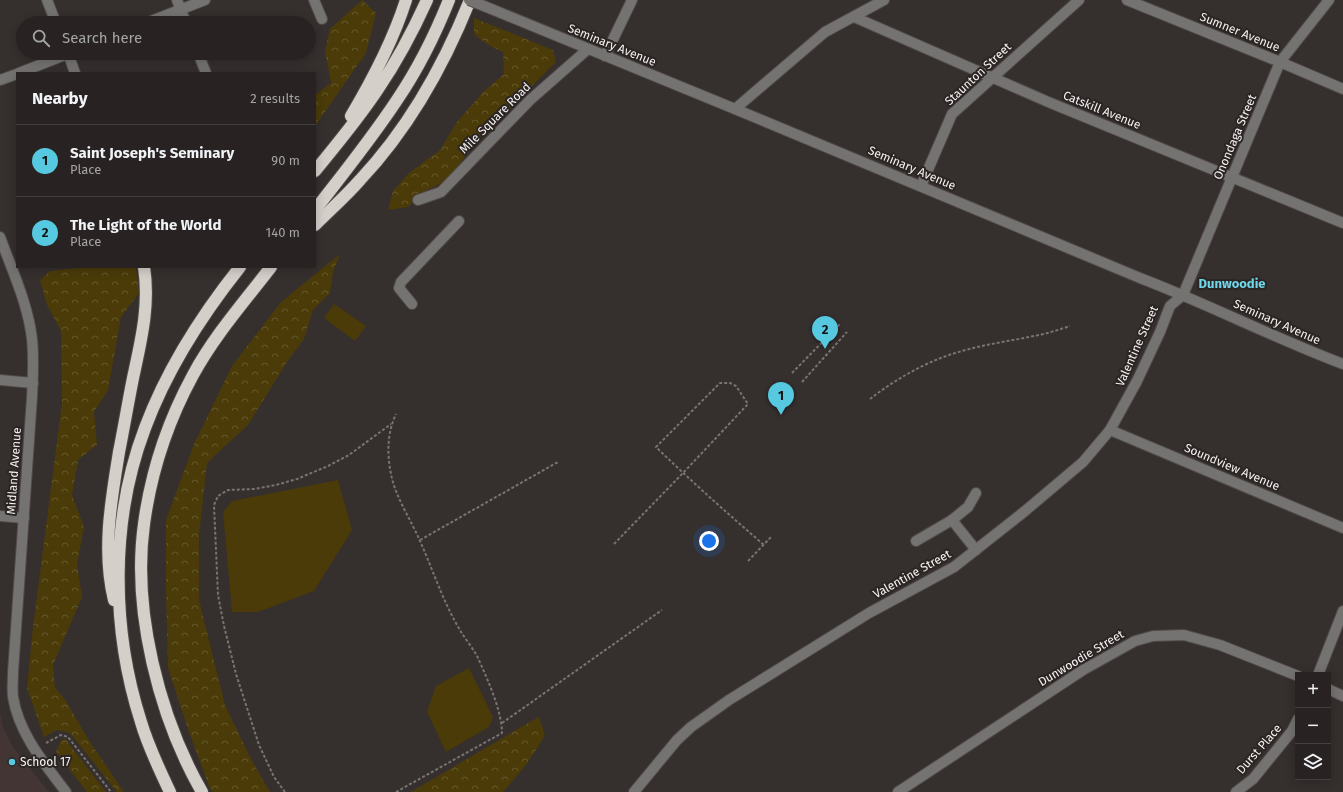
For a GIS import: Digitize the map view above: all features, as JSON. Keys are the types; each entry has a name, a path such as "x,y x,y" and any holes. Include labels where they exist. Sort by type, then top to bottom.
{"highway":[{"path":"324,159 375,74 392,38 406,0"},
{"path":"316,170 380,87 403,48 427,0"},
{"path":"316,209 375,133 398,99 427,48 449,0"},
{"path":"316,224 361,180 410,117 444,60 470,0"},
{"path":"121,623 111,585 108,532 115,474 145,317 147,291 144,268"},
{"path":"170,792 155,760 139,717 127,670 121,623 119,583 121,531 124,507 132,467 142,435 160,392 177,358 202,317 239,268"},
{"path":"202,792 186,763 173,732 155,671 147,630 142,582 144,525 148,500 159,456 172,419 187,386 217,336 270,269"}],"street":[{"path":"47,0 53,16"},
{"path":"159,16 179,5 205,0"},
{"path":"314,0 322,19"},
{"name":"Seminary Avenue","path":"470,0 1183,295 1303,349 1343,364"},
{"path":"605,56 632,0"},
{"path":"735,109 825,32 884,0"},
{"name":"Staunton Street","path":"921,186 952,114 1079,0"},
{"name":"Sumner Avenue","path":"1127,0 1343,89"},
{"name":"Onondaga Street","path":"1183,295 1280,62 1328,0"},
{"path":"179,5 183,16"},
{"name":"Catskill Avenue","path":"854,17 1046,101 1232,176 1343,223"},
{"name":"Mile Square Road","path":"418,200 441,192 530,100 588,49"},
{"path":"21,72 51,60"},
{"path":"71,60 75,72"},
{"path":"201,60 206,72"},
{"path":"0,80 16,74"},
{"path":"412,304 399,288 401,282 459,220"},
{"name":"Midland Avenue","path":"0,237 3,254 22,297 30,325 33,353 33,383 13,695 19,719 29,741 66,792"},
{"path":"3,254 16,258"},
{"name":"Valentine Street","path":"634,792 677,740 691,726 722,704 869,613 954,568 1083,462 1110,430 1137,381 1160,332 1170,306 1183,295"},
{"path":"0,380 33,383"},
{"name":"Soundview Avenue","path":"1110,430 1343,528"},
{"path":"916,541 952,520 968,507 976,493"},
{"path":"0,516 24,518"},
{"path":"952,520 976,550"},
{"path":"1319,672 1343,611"},
{"name":"Dunwoodie Street","path":"898,792 1082,670 1135,641 1164,635 1184,635 1220,645 1295,675"},
{"path":"1331,690 1343,696"},
{"name":"Durst Place","path":"1236,792 1253,779 1292,731 1295,725"}],"path":[{"path":"792,373 840,324"},
{"path":"870,399 907,375 937,359 961,351 1035,336 1070,326"},
{"path":"802,382 848,332"},
{"path":"614,544 683,473 748,404 736,386 730,383 720,383 656,447 683,473 712,500 764,545"},
{"path":"396,414 391,424 388,453 391,476 401,502 420,540 435,580 459,629 477,657 494,698 502,723 502,733 396,792"},
{"path":"285,792 274,777 259,745 236,674 224,626 218,595 214,505 218,496 228,490 254,489 276,485 297,479 328,466 349,455 391,424"},
{"path":"420,540 558,462"},
{"path":"748,561 771,537"},
{"path":"502,723 662,610"},
{"path":"46,743 61,735 68,737 112,792"}],"shaded area":[{"name":"School 17","path":"0,712 3,727 13,747 49,792 0,792"}],"green space":[{"path":"362,0 376,13 366,53 316,125 316,94 331,83 325,51 330,29"},
{"path":"474,18 553,50 556,62 475,143 448,180 423,192 408,207 388,210 393,191 409,173 440,150 457,122 484,91 504,74 503,52 488,45 474,34"},
{"path":"340,254 333,272 330,293 313,310 304,339 287,362 248,425 207,463 199,536 199,600 225,705 252,761 270,792 213,792 210,789 188,729 168,668 166,520 194,444 232,366 281,302"},
{"path":"78,268 136,268 139,293 121,317 108,390 94,412 97,445 78,460 72,495 84,527 77,564 82,597 53,665 55,687 66,701 88,739 124,792 117,792 70,733 57,730 44,737 27,688 33,627 62,403 61,331 47,305 40,280 50,271"},
{"path":"334,304 366,326 355,341 324,318"},
{"path":"338,480 352,530 314,591 258,612 232,612 223,512 232,501"},
{"path":"469,668 493,717 489,727 446,752 427,712 436,686"},
{"path":"539,717 545,736 526,765 503,792 411,792 528,723"},
{"path":"66,739 106,792 87,792 56,752 61,740"}],"place":[{"name":"The Light of the World","path":"825,349"},
{"name":"Saint Joseph's Seminary","path":"781,415"},
{"name":"School 17","path":"12,762"}],"district":[{"name":"Dunwoodie","path":"1232,283"}]}
